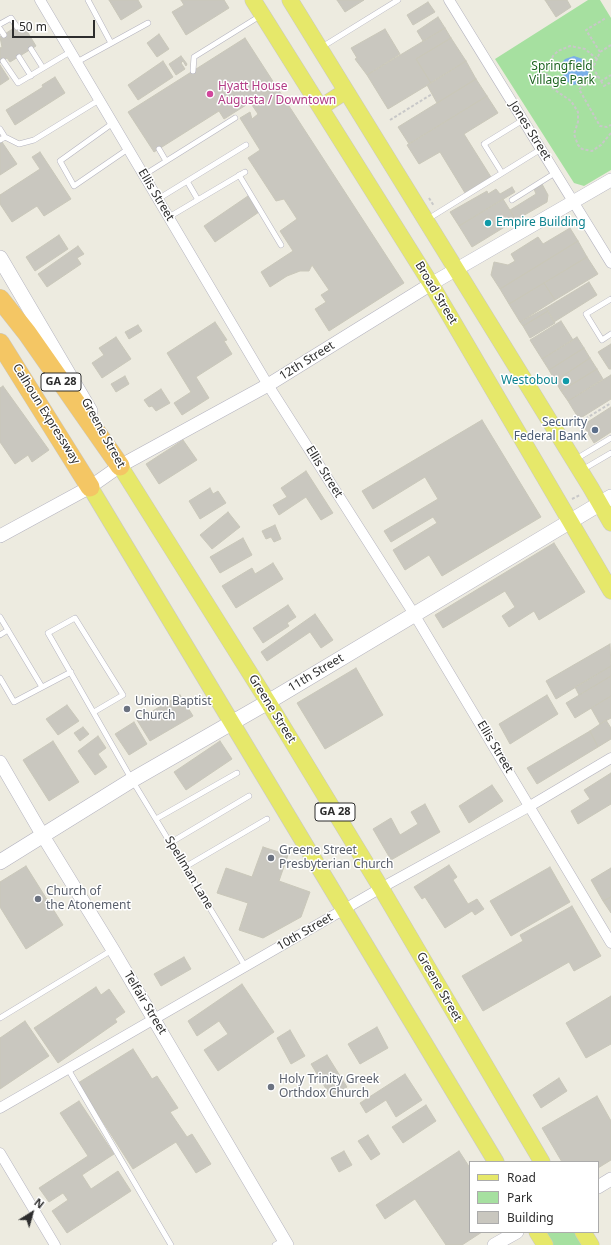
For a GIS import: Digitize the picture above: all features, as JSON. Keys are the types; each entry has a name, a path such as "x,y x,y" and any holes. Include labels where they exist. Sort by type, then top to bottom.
{"highway":[{"name":"GA 28","path":"0,299 27,333 120,466"},
{"name":"Calhoun Expressway","path":"0,343 90,486"}],"main road":[{"name":"Broad Street","path":"253,0 431,284 611,591"},
{"path":"290,0 577,465 605,500 611,523"},
{"path":"321,107 346,91"},
{"name":"Greene Street","path":"0,258 76,386 120,466 268,702 381,888 541,1161"},
{"name":"GA 28","path":"90,486 495,1161"},
{"name":"11th Street","path":"0,862 132,780 268,702 605,500"},
{"path":"538,1233 545,1245"},
{"path":"584,1233 591,1245"}],"street":[{"name":"Ellis Street","path":"40,0 268,385 414,614 611,943"},
{"name":"Jones Street","path":"449,0 611,262"},
{"name":"12th Street","path":"0,536 90,486 120,466 268,385 431,284 611,180"},
{"name":"10th Street","path":"0,1108 381,888 530,806 611,758"},
{"name":"Telfair Street","path":"0,762 154,1019 282,1243"},
{"path":"0,1153 55,1245"},
{"path":"599,1186 611,1179"},
{"path":"494,1245 516,1233"}],"lane":[{"path":"88,0 111,43"},
{"path":"320,48 388,2 398,0"},
{"path":"193,71 194,57 262,15"},
{"path":"0,24 11,18 17,27"},
{"path":"77,62 148,23"},
{"path":"0,29 4,35"},
{"path":"31,49 43,68"},
{"path":"3,61 18,83 70,52"},
{"path":"19,57 31,76"},
{"path":"0,129 2,139 19,144 34,140 99,100"},
{"path":"144,176 235,118"},
{"path":"502,173 484,144 523,120"},
{"path":"113,123 60,161 74,186 128,149"},
{"path":"158,199 246,145"},
{"path":"159,149 166,161"},
{"path":"426,221 541,149"},
{"path":"169,217 245,172"},
{"path":"512,200 555,173"},
{"path":"240,175 281,245"},
{"path":"187,181 198,200"},
{"path":"611,299 586,314 602,340 611,334"},
{"path":"577,465 611,438"},
{"path":"577,465 611,452"},
{"path":"0,617 42,687"},
{"name":"Spellman Lane","path":"94,712 123,695 75,618 48,633 132,780 245,966"},
{"path":"0,635 8,630"},
{"path":"0,678 14,702 71,672"},
{"path":"156,819 237,773"},
{"path":"170,843 250,796"},
{"path":"184,867 267,819"},
{"path":"0,1018 113,950"},
{"path":"68,1069 170,1245"}],"path":[{"path":"600,52 586,30 606,18"},
{"path":"611,45 600,52 593,68 604,86 609,83 611,86"},
{"path":"597,59 585,49 570,46 558,51 553,56 547,68 547,75 552,88 571,101 578,112 578,122 574,134 578,145 582,149 592,151 601,145 611,133"},
{"path":"602,81 611,75"},
{"path":"598,76 579,89 600,126 607,127 611,125"},
{"path":"390,120 432,94"},
{"path":"577,424 611,403"},
{"path":"571,500 580,495"}],"green space":[{"name":"Springfield Village Park","path":"588,0 600,0 611,18 611,170 584,186 574,183 495,59"},
{"path":"538,1233 584,1233 591,1245 545,1245"}],"water":[{"path":"574,56 583,59 589,67 589,71 586,80 582,83 573,85 562,79 565,69 561,64 565,59"}],"building":[{"path":"109,0 138,0 142,7 121,20"},
{"path":"181,0 224,0 229,8 186,35 172,12 184,5"},
{"path":"337,0 364,0 345,12"},
{"path":"545,0 567,0 571,7 556,17"},
{"path":"428,2 435,12 413,25 407,15"},
{"path":"438,17 445,28 423,41 417,31"},
{"path":"22,23 36,46 10,62 7,58 0,63 0,48 2,47 0,37"},
{"path":"445,28 451,38 416,59 431,83 388,109 367,75"},
{"path":"385,29 400,54 367,75 355,59 357,58 351,48"},
{"path":"159,34 169,49 157,57 147,43"},
{"name":"Hyatt House Augusta / Downtown","path":"245,38 276,86 224,119 219,111 154,152 128,112"},
{"path":"451,38 466,61 431,83 416,59"},
{"path":"181,56 187,64 186,66 183,61 181,63 185,69 176,75 169,64"},
{"path":"163,61 173,77 138,100 128,85"},
{"path":"466,61 476,79 437,103 427,85"},
{"path":"0,65 9,79 0,85"},
{"path":"55,77 65,93 15,125 6,110 43,87 42,85"},
{"path":"476,79 487,96 409,144 398,127"},
{"path":"276,86 404,283 329,331 315,309 326,302 321,295 329,290 312,265 309,271 300,271 287,276 270,287 261,272 293,251 280,231 297,219 284,199 276,201 248,158 260,150 240,118 250,112 252,119 258,114 250,102"},
{"path":"487,96 498,113 464,134 491,177 465,193 440,152 419,164 407,145"},
{"path":"2,142 17,164 0,175 0,143"},
{"path":"40,152 71,199 44,216 37,206 12,222 0,204 0,195 40,169 32,157"},
{"path":"542,184 548,195 547,202 516,220 510,210 536,194 534,189"},
{"path":"512,187 515,192 459,226 450,212 487,191 488,194 496,189 500,194"},
{"path":"248,196 259,212 215,242 204,226"},
{"name":"Empire Building","path":"503,199 516,220 472,247 459,226"},
{"path":"570,228 578,241 500,289 491,275 494,262 508,265 515,261 511,254 538,237 543,244"},
{"path":"59,235 68,249 35,271 26,257"},
{"path":"578,241 587,257 509,304 500,289"},
{"path":"78,246 84,254 77,258 81,264 47,287 38,274"},
{"path":"587,257 598,274 555,300 544,283"},
{"path":"589,282 597,295 554,322 546,308"},
{"path":"544,283 555,300 520,322 509,304"},
{"path":"546,308 548,311 523,326 520,322"},
{"path":"548,311 555,323 530,338 523,326"},
{"path":"561,321 573,340 542,359 530,340"},
{"path":"215,322 227,340 224,341 232,354 196,377 209,398 182,415 174,403 191,392 167,353"},
{"path":"138,325 142,331 129,339 125,332"},
{"path":"116,337 131,359 102,378 92,363 104,355 99,348"},
{"path":"577,337 584,348 549,370 542,359"},
{"path":"611,344 611,369 609,369 598,352"},
{"path":"584,348 590,358 555,381 549,370"},
{"path":"590,358 597,369 561,391 555,381"},
{"path":"597,369 603,379 568,401 561,391"},
{"path":"611,375 611,399 579,419 568,401"},
{"path":"125,376 129,384 116,392 111,384"},
{"path":"3,386 49,450 32,462 28,455 15,464 0,442 0,388"},
{"path":"161,389 170,403 156,411 152,406 149,407 144,400"},
{"path":"611,407 611,432 594,443 583,425"},
{"path":"482,420 541,517 442,576 429,555 405,570 393,550 437,523 433,517 391,542 384,531 438,499 425,477 373,509 362,491"},
{"path":"183,440 197,460 159,484 146,464"},
{"path":"306,471 333,513 321,520 306,497 279,515 273,505 287,497 281,488"},
{"path":"210,488 213,494 218,491 226,503 200,519 189,501"},
{"path":"228,512 240,527 212,549 200,535"},
{"path":"275,525 281,539 274,542 271,537 266,539 262,531"},
{"path":"243,538 252,555 220,573 210,557"},
{"path":"554,543 585,592 539,620 534,611 509,627 502,616 515,607 505,591 443,628 435,615"},
{"path":"273,563 283,579 236,608 222,586 252,568 255,574"},
{"path":"288,605 296,617 287,623 289,626 263,643 253,628"},
{"path":"315,614 333,640 321,648 310,632 267,661 261,652"},
{"path":"610,644 611,666 556,699 546,681"},
{"path":"611,666 611,676 579,695 575,687"},
{"path":"356,668 383,715 325,749 297,703"},
{"path":"611,676 611,696 575,718 566,703"},
{"path":"180,695 193,716 150,741 137,720"},
{"path":"547,695 558,714 510,744 499,724"},
{"path":"611,696 611,718 600,724 591,708"},
{"path":"67,705 79,721 58,735 46,719"},
{"path":"606,720 611,728 611,739 598,747 590,731"},
{"path":"134,722 147,744 129,755 115,734"},
{"path":"83,727 89,734 80,741 74,733"},
{"path":"590,731 598,747 537,784 527,768"},
{"path":"98,736 106,748 98,754 107,767 95,775 78,751"},
{"path":"53,741 79,782 49,801 23,760"},
{"path":"220,741 232,759 186,790 174,772"},
{"path":"611,773 611,804 578,824 571,811 590,799 584,790"},
{"path":"492,785 503,801 469,823 459,806"},
{"path":"425,804 440,832 391,860 373,829 391,818 400,835 418,824 411,812"},
{"path":"263,847 288,855 279,881 310,892 301,917 263,938 239,930 248,903 217,893 226,868 252,877"},
{"path":"449,865 457,877 453,880 468,904 477,899 484,909 475,915 472,911 445,928 425,897 422,899 414,887"},
{"path":"26,866 63,925 26,949 0,907 0,882"},
{"path":"550,867 570,902 511,936 490,901"},
{"path":"611,868 611,897 603,901 591,880"},
{"path":"611,897 611,913 603,901"},
{"path":"572,906 601,956 574,971 569,962 483,1011 462,976 523,941 520,935"},
{"path":"184,957 191,969 161,986 154,974"},
{"path":"242,984 274,1032 218,1071 204,1050 228,1034 219,1021 197,1036 188,1021"},
{"path":"96,987 101,995 109,989 125,1012 115,1019 117,1022 58,1063 34,1028"},
{"path":"611,996 611,1044 586,1058 566,1023"},
{"path":"25,1021 49,1056 0,1089 0,1038"},
{"path":"377,1027 388,1048 360,1064 348,1044"},
{"path":"290,1030 305,1056 291,1064 277,1038"},
{"path":"133,1049 152,1079 157,1076 178,1108 170,1112 187,1137 192,1134 211,1164 196,1173 176,1142 133,1169 78,1083"},
{"path":"327,1055 347,1087 331,1097 311,1064"},
{"path":"405,1074 422,1100 396,1117 386,1100 366,1113 360,1103"},
{"path":"559,1078 567,1091 541,1108 533,1095"},
{"path":"597,1096 611,1121 611,1160 599,1167 599,1161 561,1161 542,1128"},
{"path":"79,1101 114,1154 82,1175 91,1189 118,1171 131,1191 67,1233 52,1211 68,1200 63,1193 49,1202 39,1188 88,1156 60,1113"},
{"path":"426,1105 436,1121 403,1143 392,1127"},
{"path":"368,1135 380,1154 371,1160 358,1141"},
{"path":"344,1151 352,1165 339,1172 331,1158"},
{"path":"459,1151 469,1166 469,1233 480,1233 462,1245 446,1245 415,1199 385,1219 376,1205"}],"place":[{"name":"Hyatt House Augusta / Downtown","path":"210,94"},
{"name":"Empire Building","path":"488,223"},
{"name":"Westobou","path":"566,381"},
{"name":"Security Federal Bank","path":"595,430"},
{"name":"Union Baptist Church","path":"127,709"},
{"name":"Greene Street Presbyterian Church","path":"271,858"},
{"name":"Church of the Atonement","path":"38,899"},
{"name":"Holy Trinity Greek Orthdox Church","path":"271,1087"}]}
